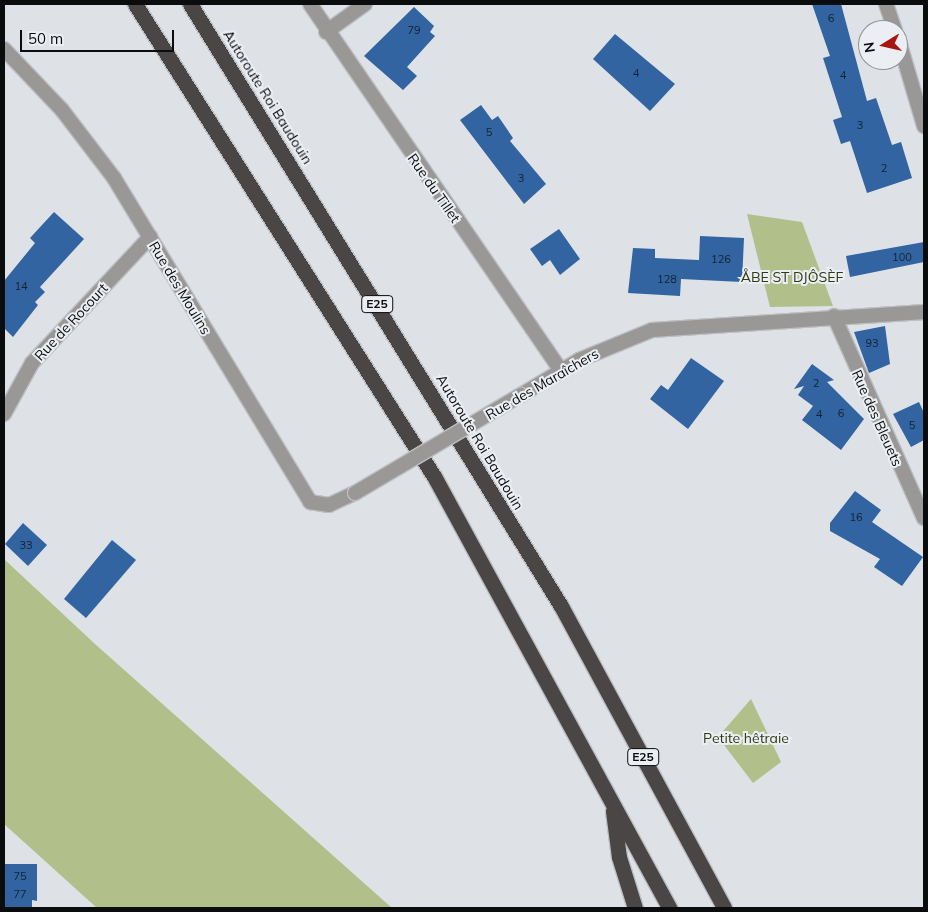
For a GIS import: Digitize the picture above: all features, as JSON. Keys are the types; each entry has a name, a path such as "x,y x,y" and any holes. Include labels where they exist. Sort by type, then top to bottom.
{"highway":[{"path":"135,4 434,478 669,908"},
{"name":"Autoroute Roi Baudouin","path":"190,4 561,606 724,908"},
{"path":"612,802 619,857 634,908"}],"street":[{"name":"Rue du Tillet","path":"310,4 326,32 561,371"},
{"path":"326,32 365,4"},
{"path":"886,4 892,20"},
{"name":"Rue des Moulins","path":"4,49 62,110 114,178 310,502 329,505 355,493"},
{"path":"907,70 924,126"},
{"name":"Rue de Rocourt","path":"4,414 32,363 150,238"},
{"name":"Rue des Maraîchers","path":"355,493 561,371 652,330 834,316 924,312"},
{"name":"Rue des Bleuets","path":"834,316 924,518"}],"green space":[{"name":"ÅBE ST DJÔSÈF","path":"747,214 802,222 833,306 770,307"},
{"path":"4,559 95,644 392,908 97,908 4,824"},
{"name":"Petite hêtraie","path":"751,699 781,762 753,783 718,737"}],"building":[{"path":"812,4 841,4 867,101 876,98 892,145 901,142 912,178 867,193 850,141 841,144 833,120 842,117 823,58 830,56"},
{"path":"414,7 434,26 430,32 435,36 407,67 417,76 403,90 364,56"},
{"path":"615,34 675,84 650,111 593,59"},
{"path":"481,105 492,120 498,116 513,138 510,141 546,184 524,204 460,120"},
{"path":"54,212 84,239 40,287 45,292 35,302 38,305 13,337 4,328 4,281 35,243 30,238"},
{"path":"559,229 580,259 560,275 550,260 542,266 530,249"},
{"path":"700,236 744,238 742,282 681,279 680,296 628,293 633,248 655,249 655,258 699,260"},
{"path":"924,242 924,262 850,277 846,256"},
{"path":"885,326 890,364 869,373 854,332"},
{"path":"691,358 724,381 688,429 650,399 661,385 668,390"},
{"path":"812,364 834,380 827,382 864,419 841,450 802,420 813,406 798,395 804,386 794,389"},
{"path":"919,402 924,413 924,440 911,447 893,414"},
{"path":"855,491 881,510 872,522 923,557 902,586 874,567 880,559 830,531 830,523"},
{"path":"23,523 47,545 28,566 5,544"},
{"path":"112,540 136,560 86,618 64,599"},
{"path":"4,864 37,864 37,901 32,900 32,908 4,908"}]}
